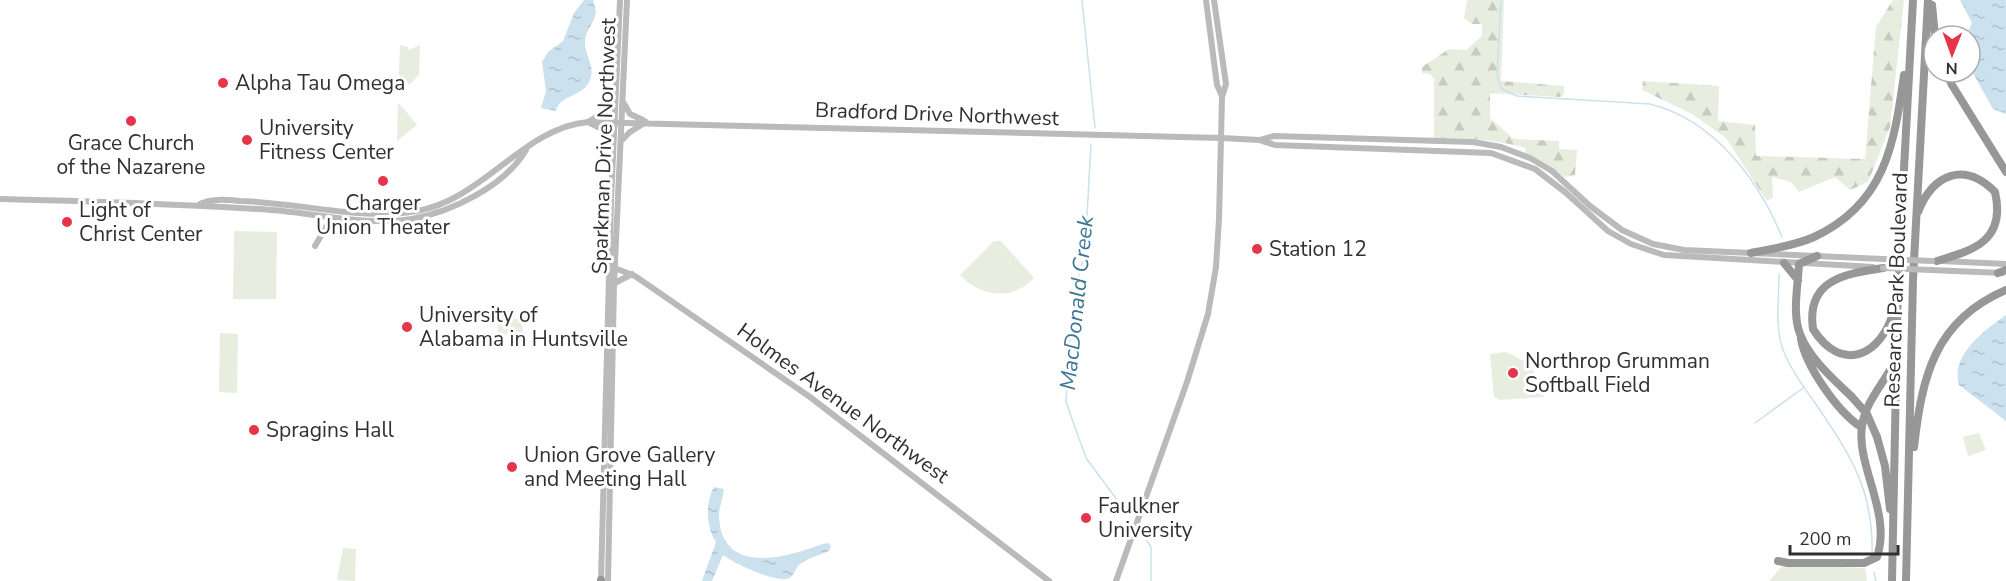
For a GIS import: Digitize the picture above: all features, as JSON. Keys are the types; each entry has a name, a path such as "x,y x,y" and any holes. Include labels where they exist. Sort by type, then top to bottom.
{"highway":[{"name":"Research Park Boulevard","path":"1892,581 1898,296 1913,0"},
{"name":"Research Park Boulevard","path":"1906,581 1916,219 1930,0"},
{"path":"1930,0 1933,24"},
{"path":"1750,253 1813,238 1850,213 1873,187 1885,168 1894,138 1912,23"},
{"path":"1952,84 2006,172"},
{"path":"1916,219 1923,199 1935,184 1957,174 1972,175 1995,192 2000,217 1992,237 1968,252 1935,261"},
{"path":"1818,256 1799,264 1797,318 1803,351 1826,389 1848,418 1861,427"},
{"path":"1784,263 1798,280"},
{"path":"1883,263 1847,273 1821,290 1813,303 1813,329 1832,350 1853,354 1867,351 1878,344 1887,332 1898,296"},
{"path":"1908,490 1921,395 1935,355 1958,322 2006,290"},
{"path":"1800,334 1814,356 1867,414 1877,437 1888,491 1893,549"},
{"path":"1778,561 1864,563 1877,557 1880,544 1878,508 1863,447 1861,427 1868,407 1897,356"}],"main road":[{"path":"614,0 619,8"},
{"name":"Sparkman Drive Northwest","path":"603,581 615,283 612,267 621,142 614,100 620,0"},
{"name":"Sparkman Drive Northwest","path":"603,581 612,267 613,139 622,102 627,0"},
{"path":"1206,0 1217,85 1222,97"},
{"path":"1116,581 1187,382 1208,314 1217,257 1222,97 1226,84 1214,0"},
{"path":"588,122 606,111 614,100"},
{"path":"622,102 630,114 646,122"},
{"path":"200,204 223,200 375,213 420,210 463,195 544,137 576,123 617,121"},
{"name":"Bradford Drive Northwest","path":"617,121 1222,138 1259,140 1275,145 1470,150 1499,155 1535,169 1565,192 1608,231 1645,249 1677,258 1799,264 1935,261 2006,264"},
{"path":"588,122 602,129 613,139"},
{"path":"621,142 630,132 646,122"},
{"name":"Bradford Drive Northwest","path":"1259,140 1274,136 1386,139 1473,142 1502,147 1530,158 1552,171 1605,219 1637,237 1684,250 1818,256 1931,270 2003,272"},
{"path":"0,199 200,204 394,221 444,211 475,196 495,182 527,149"},
{"path":"315,246 329,222 342,217"},
{"name":"Holmes Avenue Northwest","path":"612,267 632,274 810,397 1049,581"},
{"path":"615,283 632,274"}],"green space":[{"path":"1467,0 1504,0 1501,81 1564,86 1564,94 1560,97 1490,93 1490,118 1514,139 1559,141 1559,149 1577,150 1575,175 1565,177 1525,152 1526,148 1480,140 1434,138 1434,79 1430,74 1422,73 1422,67 1449,49 1466,50 1482,36 1482,24 1472,24 1464,18"},
{"path":"1893,0 1904,0 1890,127 1868,182 1850,190 1835,177 1799,192 1791,182 1772,177 1773,197 1767,201 1726,138 1692,114 1642,90 1643,81 1719,86 1718,121 1755,125 1756,156 1865,159 1876,27"},
{"path":"400,45 408,47 409,50 420,45 419,75 409,85 399,74"},
{"path":"398,104 417,125 397,141"},
{"path":"234,231 277,232 276,299 233,299"},
{"path":"994,241 1001,241 1034,278 1016,290 997,293 977,288 960,275"},
{"path":"497,319 522,319 523,333 498,334"},
{"path":"220,333 238,334 237,393 219,392"},
{"name":"Northrop Grumman Softball Field","path":"1505,352 1520,359 1531,368 1539,381 1544,397 1500,400 1494,397 1490,354"},
{"path":"1979,433 1986,450 1968,456 1963,437"},
{"path":"343,548 356,549 355,581 337,580"},
{"path":"1783,565 1865,568 1867,581 1769,581"}],"water":[{"path":"584,0 593,0 596,11 585,41 592,71 589,82 581,91 561,102 556,111 541,108 546,91 542,62 548,52 563,41 574,13"},
{"path":"1960,0 2006,0 2006,114 1993,109 1979,84 1982,84 1982,24 1972,23"},
{"path":"2006,315 2006,421 1959,385 1958,374 1959,364 1971,345 1988,328"},
{"path":"714,487 724,489 719,516 723,535 731,548 743,555 758,558 774,557 829,543 831,547 829,551 802,563 787,579 754,571 723,555 712,581 702,581 716,542 710,529 708,515 709,500"}],"waterway":[{"name":"MacDonald Creek","path":"1082,0 1095,128"},
{"path":"1501,0 1497,76 1502,89 1517,96 1650,104 1694,123 1714,138 1747,174 1772,215 1782,237"},
{"name":"MacDonald Creek","path":"1091,144 1085,252 1072,301 1066,402 1086,458 1129,516"},
{"path":"1779,274 1778,320 1782,347 1792,369 1839,439 1857,474 1869,511 1872,554"},
{"path":"1755,423 1803,388"},
{"name":"MacDonald Creek","path":"1142,532 1151,547 1151,581"},
{"path":"1874,572 1876,581"}],"place":[{"name":"Alpha Tau Omega","path":"223,83"},
{"name":"Grace Church of the Nazarene","path":"131,121"},
{"name":"University Fitness Center","path":"247,140"},
{"name":"Charger Union Theater","path":"383,181"},
{"name":"Light of Christ Center","path":"67,222"},
{"name":"Station 12","path":"1257,249"},
{"name":"University of Alabama in Huntsville","path":"407,327"},
{"name":"Northrop Grumman Softball Field","path":"1513,373"},
{"name":"Spragins Hall","path":"254,430"},
{"name":"Union Grove Gallery and Meeting Hall","path":"512,467"},
{"name":"Faulkner University","path":"1086,518"}]}
